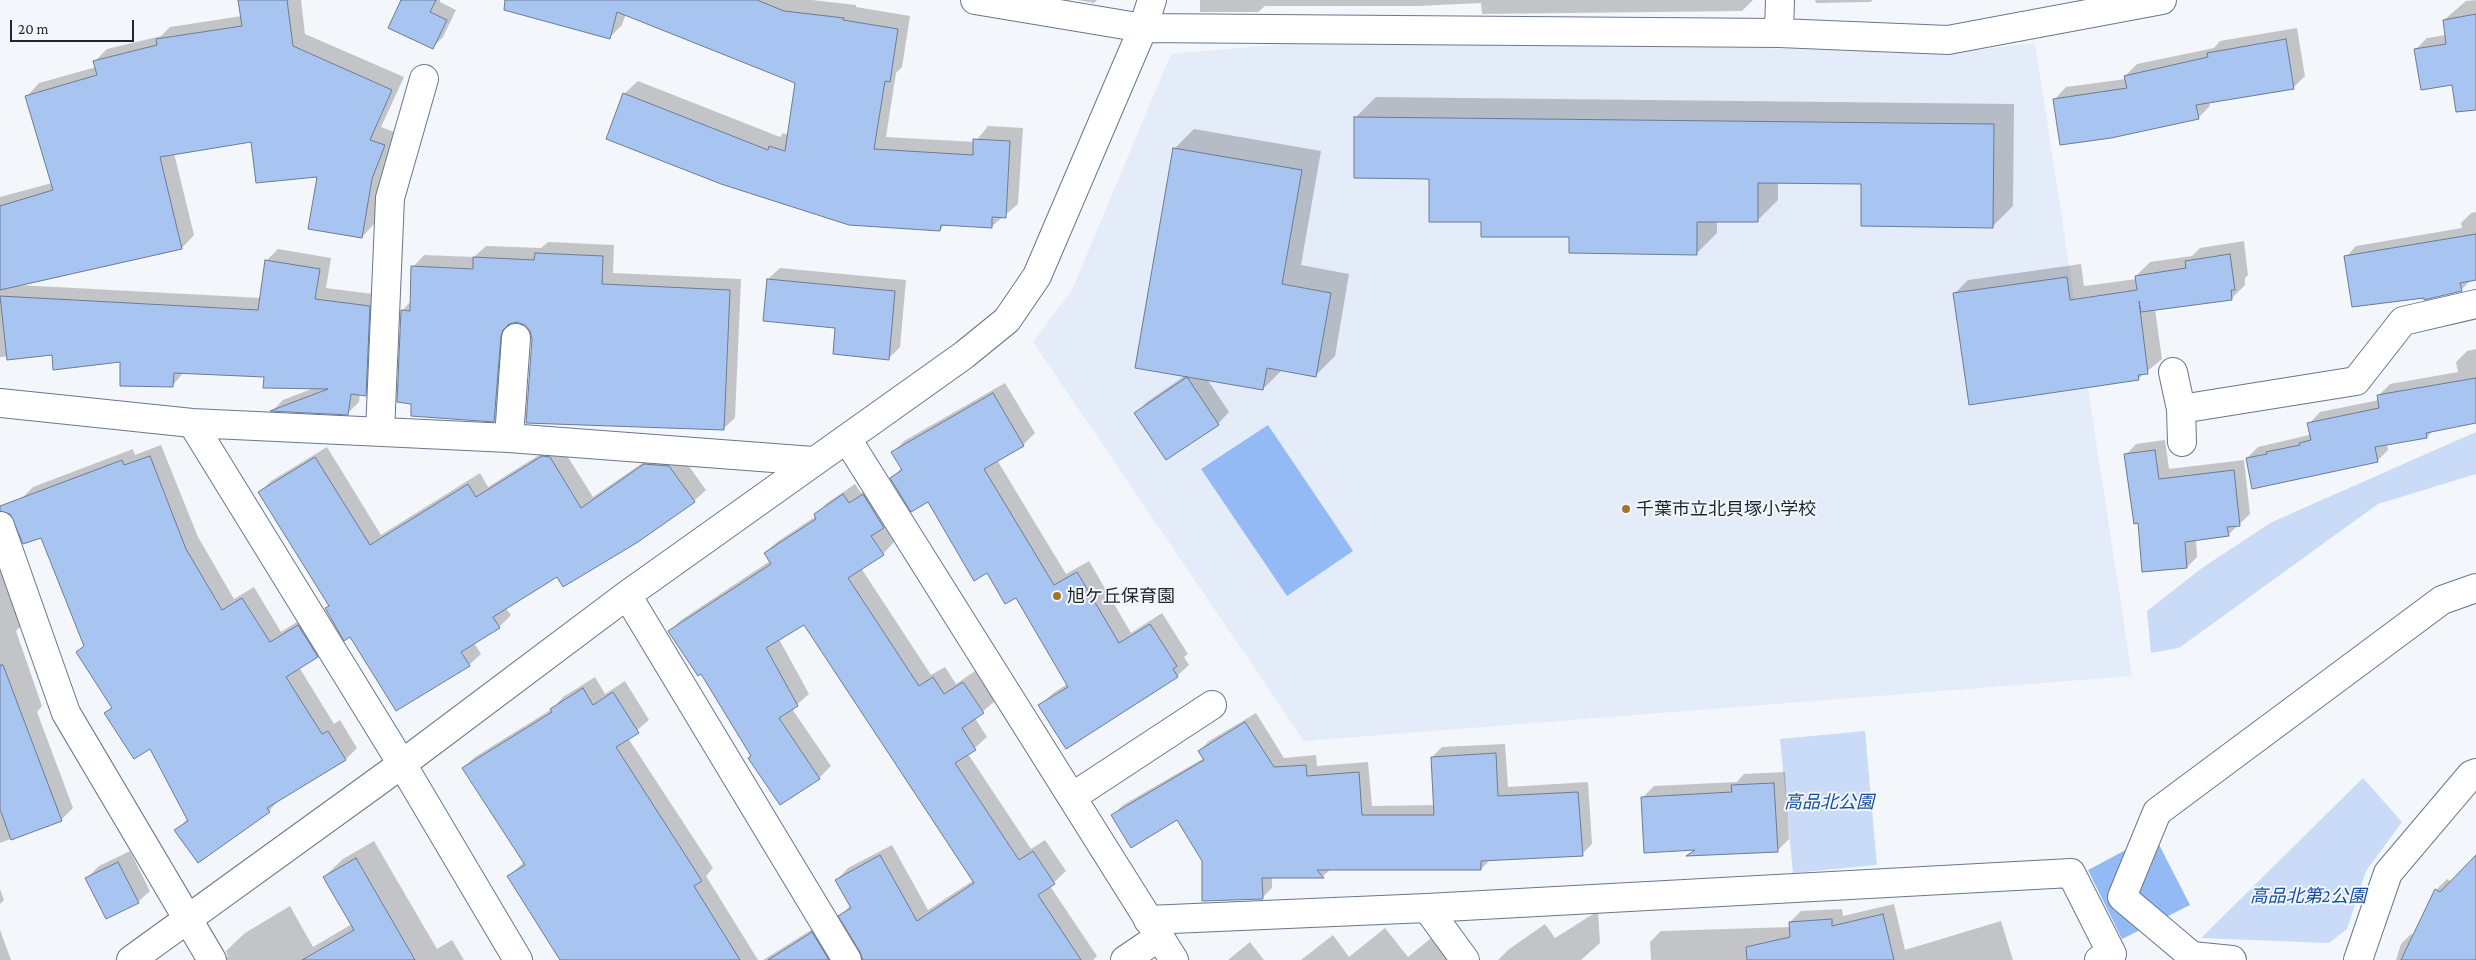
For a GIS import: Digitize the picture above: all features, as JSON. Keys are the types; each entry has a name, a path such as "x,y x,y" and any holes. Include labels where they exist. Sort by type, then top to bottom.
{"street":[{"path":"975,0 1143,28 1779,33 1948,40 2162,0"},
{"path":"131,960 402,764 627,595 964,355 1006,320 1037,276 1143,28 1152,0"},
{"path":"1779,33 1780,0"},
{"path":"380,432 390,198 424,79"},
{"path":"2181,409 2356,381 2403,321 2476,304"},
{"path":"509,438 516,338"},
{"path":"2173,372 2181,409 2182,442"},
{"path":"0,402 192,423 509,438 813,461"},
{"path":"192,423 402,764 518,960"},
{"path":"847,439 1174,960"},
{"path":"0,526 66,713 212,960"},
{"path":"2232,960 2192,956 2122,897 2157,812 2442,600 2476,588"},
{"path":"627,595 846,960"},
{"path":"1072,797 1212,704"},
{"path":"2358,960 2388,872 2471,775 2476,773"},
{"path":"1125,960 1154,928 1427,908 2071,873 2112,954 2099,960"},
{"path":"1427,908 1465,960"}],"shaded area":[{"name":"千葉市立北貝塚小学校","path":"1353,38 1951,53 2035,43 2132,676 1304,741 1033,342 1072,290 1171,54"}],"green space":[{"path":"2476,432 2476,474 2378,504 2179,648 2151,653 2147,611 2202,568 2272,522"},
{"name":"高品北公園","path":"1865,731 1877,865 1793,873 1780,739"},
{"name":"高品北第2公園","path":"2363,778 2402,822 2366,871 2347,929 2329,943 2201,938"}],"water":[{"path":"1268,425 1353,551 1287,596 1201,469"},
{"path":"2154,835 2190,905 2122,939 2088,870"}],"building":[{"path":"238,0 287,0 293,46 392,90 370,140 385,145 372,179 362,238 308,229 317,177 256,183 251,142 160,157 182,249 0,290 0,206 53,190 25,96 97,75 93,61 157,45 156,39 242,26"},
{"path":"401,0 436,0 430,12 447,20 433,49 388,28"},
{"path":"505,0 757,0 784,11 844,18 843,20 898,29 890,82 885,81 874,149 973,155 973,139 1010,141 1006,218 992,217 992,228 941,225 940,231 849,225 721,184 606,139 623,93 768,150 769,146 785,151 795,83 617,12 610,39 504,10"},
{"path":"2476,14 2476,110 2456,112 2452,85 2421,90 2414,49 2446,44 2443,20"},
{"path":"2286,39 2294,89 2196,105 2199,119 2111,138 2060,145 2053,99 2127,88 2124,76 2208,57 2207,53"},
{"path":"1354,117 1994,124 1993,228 1861,226 1861,184 1758,183 1758,222 1697,222 1697,255 1569,253 1569,237 1481,237 1481,222 1429,222 1429,179 1354,178"},
{"path":"1173,148 1302,170 1282,284 1331,293 1316,377 1267,368 1263,390 1135,368"},
{"path":"2476,234 2476,280 2460,283 2462,291 2424,300 2424,298 2352,307 2344,256"},
{"path":"535,253 603,256 602,284 730,290 724,430 526,423 532,339 530,331 525,325 517,322 509,324 503,330 501,336 494,422 411,416 411,404 397,402 401,310 410,311 411,266 473,269 473,257 534,260"},
{"path":"2230,254 2235,290 2231,290 2232,300 2141,312 2139,301 2148,374 2138,375 2139,380 1969,405 1953,293 2067,277 2070,300 2137,290 2135,276 2186,268 2185,261"},
{"path":"265,260 320,269 315,299 370,306 366,396 351,394 348,415 270,411 328,389 263,388 264,377 174,373 173,387 120,386 120,362 53,370 52,355 7,360 0,296 258,310"},
{"path":"767,279 895,291 889,360 833,354 835,328 763,321"},
{"path":"1187,377 1219,425 1166,460 1134,413"},
{"path":"2476,378 2476,423 2426,433 2427,438 2375,447 2378,462 2252,489 2246,458 2300,445 2299,443 2311,440 2307,423 2379,408 2377,395"},
{"path":"993,393 1024,446 984,469 1054,585 1077,572 1119,643 1150,624 1177,666 1173,669 1178,677 1066,749 1038,705 1068,687 1016,598 1005,604 987,573 974,581 928,502 911,512 890,478 902,470 891,452"},
{"path":"2155,450 2159,479 2234,470 2240,526 2227,527 2229,536 2185,542 2187,568 2142,572 2138,523 2134,524 2124,454"},
{"path":"150,456 186,549 222,610 242,598 270,642 298,625 318,657 286,677 322,734 328,731 346,760 267,808 270,812 198,863 174,830 188,821 150,749 134,759 104,713 112,708 76,652 84,646 41,538 23,544 10,514 0,511 0,506 122,460 124,465"},
{"path":"542,456 550,457 581,508 644,464 669,466 695,502 638,542 563,587 557,577 493,617 500,628 461,652 470,666 396,711 350,637 344,641 325,608 329,606 258,492 315,457 370,545 468,484 476,497"},
{"path":"843,494 849,503 863,494 884,528 871,536 884,555 848,578 919,686 933,677 944,694 963,682 984,713 962,728 976,750 955,763 1019,860 1033,851 1055,884 1038,895 1081,960 863,960 838,916 851,908 835,880 880,855 917,921 974,883 804,625 766,648 798,706 779,718 820,779 780,805 748,758 751,756 701,674 698,676 668,631 771,564 764,553 816,519 814,514"},
{"path":"0,665 3,665 62,821 11,840 0,809"},
{"path":"583,688 593,705 613,692 639,733 616,747 702,881 694,886 740,960 560,960 507,876 525,865 462,768 552,712 550,709"},
{"path":"1245,722 1274,767 1306,765 1307,776 1359,772 1362,815 1434,815 1431,757 1496,753 1498,796 1578,792 1583,856 1481,861 1481,870 1317,870 1324,878 1262,878 1263,899 1202,901 1202,861 1177,820 1131,848 1111,815 1204,760 1198,751"},
{"path":"1774,783 1778,852 1686,856 1695,850 1644,853 1641,797 1732,792 1731,785"},
{"path":"2476,855 2476,960 2401,960 2435,889 2440,892"},
{"path":"356,858 415,960 302,960 354,930 323,877"},
{"path":"118,862 139,903 106,919 85,878"},
{"path":"1883,914 1894,960 1747,960 1746,947 1790,937 1789,922 1832,919 1832,926"},
{"path":"812,932 829,960 768,960"}],"place":[{"name":"千葉市立北貝塚小学校","path":"1626,509"},
{"name":"旭ケ丘保育園","path":"1057,596"}]}
